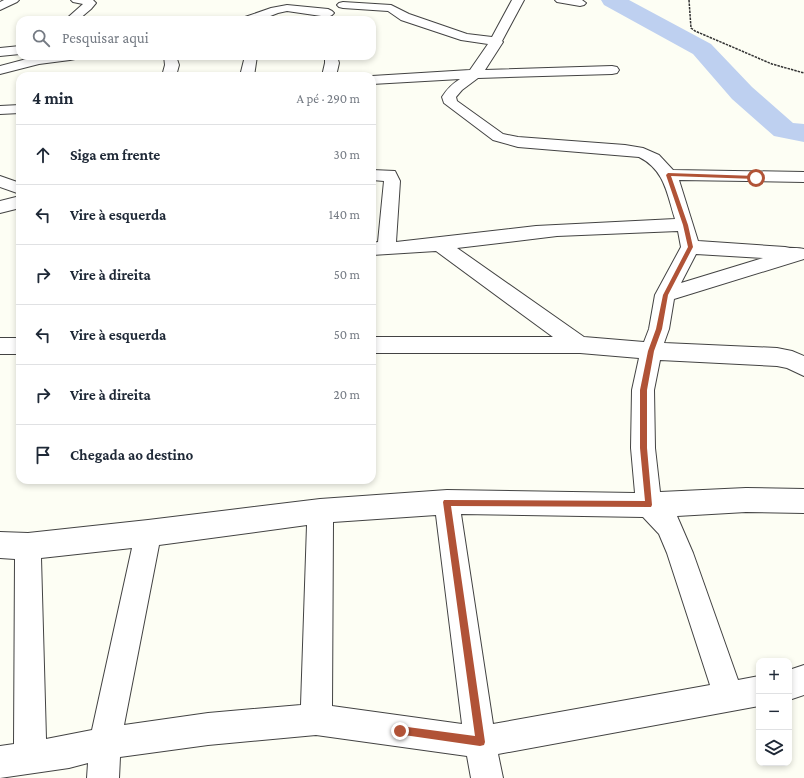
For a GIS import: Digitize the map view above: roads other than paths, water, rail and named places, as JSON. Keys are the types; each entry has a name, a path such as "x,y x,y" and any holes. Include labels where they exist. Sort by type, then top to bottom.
{"street":[{"path":"0,7 13,0"},
{"path":"75,16 90,3 85,0 77,0"},
{"path":"518,0 504,23 497,42 474,74 452,91 449,97 451,103 498,137 518,142 625,150 643,153 653,158 668,175 685,225 690,247 666,295 659,329 651,351 643,390 643,448 649,505 668,525 680,553 729,697"},
{"path":"561,0 580,3"},
{"path":"325,16 345,2 391,8 405,17 465,37 497,42"},
{"path":"259,16 275,10 287,8 320,16"},
{"path":"0,52 16,50"},
{"path":"0,70 38,60"},
{"path":"170,72 172,65 171,60"},
{"path":"248,72 250,60"},
{"path":"330,72 332,60"},
{"path":"376,80 474,74 612,70"},
{"path":"0,110 16,109"},
{"path":"376,175 389,175 392,181 379,249 587,228 685,225"},
{"path":"668,175 804,177"},
{"path":"0,181 16,187"},
{"path":"0,207 16,203"},
{"path":"439,244 580,345"},
{"path":"690,247 801,254"},
{"path":"666,295 801,254"},
{"path":"376,345 580,345 651,351 776,357 792,360 804,367"},
{"path":"0,346 16,346"},
{"path":"0,545 28,546 148,533 320,510 447,502 649,505 746,500 804,501"},
{"path":"447,502 480,742 487,778"},
{"path":"316,719 320,510"},
{"path":"103,778 105,743 148,533"},
{"path":"28,546 30,758"},
{"path":"792,683 804,680"},
{"path":"0,762 70,752 105,743 208,729 316,719 480,742 756,692"}],"waterway":[{"path":"612,0 702,49 742,93 784,130 804,133"}]}
